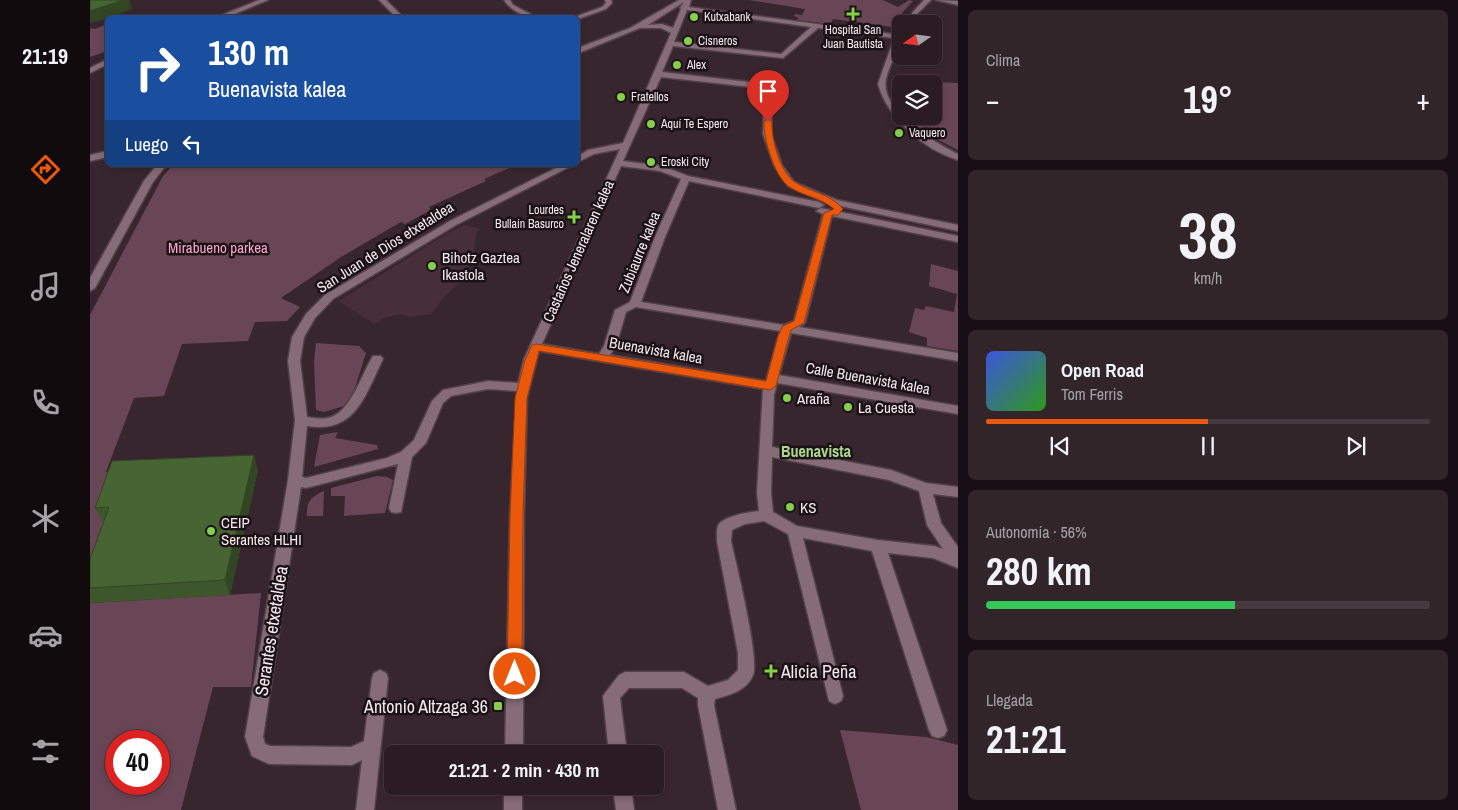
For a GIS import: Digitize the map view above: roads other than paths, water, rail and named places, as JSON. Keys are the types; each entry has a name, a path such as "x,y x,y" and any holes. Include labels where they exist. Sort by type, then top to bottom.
{"street":[{"path":"226,15 265,0"},
{"path":"382,0 398,15"},
{"path":"507,0 511,6 529,15"},
{"path":"580,17 604,8 609,3 608,0"},
{"name":"Castaños Jeneralaren kalea","path":"514,745 516,515 521,398 530,360 658,74 675,32 683,4 688,0"},
{"path":"914,14 928,0"},
{"path":"939,0 958,3"},
{"path":"580,49 636,28 683,4 898,36 882,82 887,96 895,111 914,132 958,157"},
{"path":"670,44 783,56 817,25"},
{"path":"636,28 656,26 675,32"},
{"path":"90,71 105,63"},
{"path":"658,74 773,87 768,108 767,134 778,165 791,184 833,207 958,239"},
{"path":"580,158 591,152 626,145"},
{"path":"90,158 105,155"},
{"path":"618,163 662,169 686,178 819,205 820,210 833,207 856,207 958,228"},
{"path":"90,288 149,181 160,167"},
{"name":"San Juan de Dios etxetaldea","path":"295,480 300,420 294,361 298,337 310,316 329,297 453,222 565,167"},
{"name":"Zubiaurre kalea","path":"602,357 610,346 621,310 635,304 660,237 686,178"},
{"path":"780,196 785,187 791,184"},
{"path":"766,515 764,492 768,395 785,332 799,323 833,207"},
{"path":"635,304 785,332 958,357"},
{"name":"Buenavista kalea","path":"536,347 771,382"},
{"path":"300,420 319,423 334,422 350,410 377,359"},
{"name":"Calle Buenavista kalea","path":"771,382 958,410"},
{"path":"295,480 306,483 390,462 406,455 419,443 438,401 447,393 488,385 524,387"},
{"path":"767,451 891,474 925,488 958,492"},
{"path":"396,508 406,455"},
{"name":"Serantes etxetaldea","path":"295,480 254,737 258,750 269,755 352,756 372,746"},
{"path":"925,488 934,525 958,560"},
{"path":"617,745 611,696 625,680 684,680 708,694 733,686 746,673 746,653 724,541 724,527 743,519 766,515 794,531 878,546 934,552 958,560"},
{"path":"794,531 835,696"},
{"path":"878,546 938,730"},
{"path":"365,810 380,678"},
{"path":"708,694 706,705 727,810"},
{"path":"513,795 513,810"},
{"path":"623,795 625,810"}],"place":[{"name":"Hospital San Juan Bautista","path":"853,14"},
{"name":"Kutxabank","path":"694,17"},
{"name":"Cisneros","path":"688,41"},
{"name":"Alex","path":"677,65"},
{"name":"Fratellos","path":"621,97"},
{"name":"Aquí Te Espero","path":"651,124"},
{"name":"Vaquero","path":"899,133"},
{"name":"Eroski City","path":"651,162"},
{"name":"Lourdes Bullaín Basurco","path":"574,217"},
{"name":"Bihotz Gaztea Ikastola","path":"432,266"},
{"name":"Araña","path":"787,398"},
{"name":"La Cuesta","path":"848,407"},
{"name":"KS","path":"790,507"},
{"name":"CEIP Serantes HLHI","path":"211,531"},
{"name":"Alicia Peña","path":"771,671"},
{"name":"Antonio Altzaga 36","path":"498,706"}],"district":[{"name":"Buenavista","path":"816,451"}],"park label":[{"name":"Mirabueno parkea","path":"218,247"}]}
